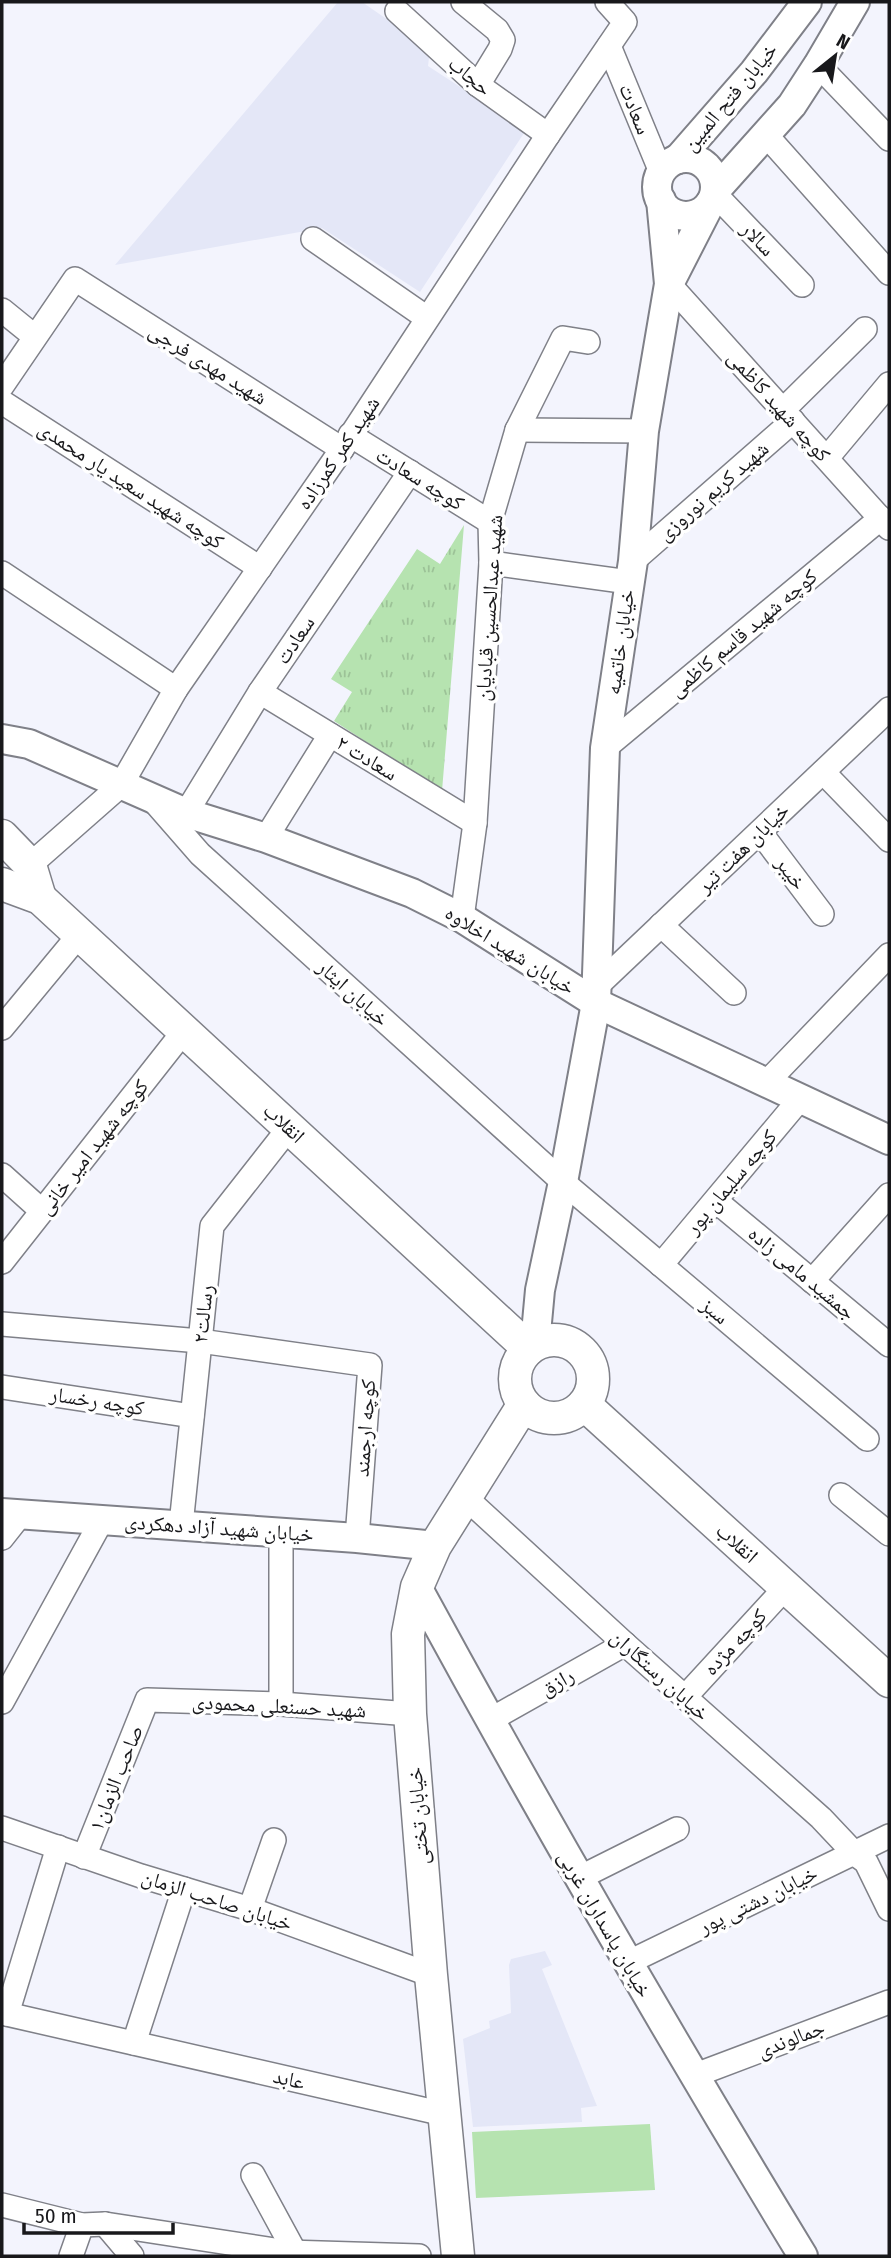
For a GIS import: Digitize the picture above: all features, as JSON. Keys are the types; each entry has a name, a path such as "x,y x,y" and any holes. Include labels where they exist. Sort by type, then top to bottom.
{"main road":[{"path":"2,836 30,865 2,884"},
{"name":"انقلاب","path":"30,865 40,898"},
{"name":"انقلاب","path":"2,884 40,898 289,1128 532,1346"},
{"path":"548,1340 562,1341 585,1354 591,1366 591,1393 575,1413 550,1419 538,1415 524,1404 515,1388 514,1378 521,1357 532,1346 548,1340"},
{"name":"خیابان تختی","path":"458,2256 430,1975 410,1714 408,1634 417,1587 435,1546 524,1404"},
{"name":"انقلاب","path":"584,1404 889,1681"}],"street":[{"path":"463,2 497,30 503,40 478,85"},
{"name":"شهید کمر کمرزاده","path":"30,865 121,785 176,690 346,442 625,22 607,2"},
{"path":"713,195 714,180 709,170 690,158 670,166 657,183 661,201 671,212 682,216 704,210 713,195 792,105 855,2"},
{"name":"خیابان فتح المبین","path":"670,166 754,72 803,3"},
{"name":"حجاب","path":"397,11 478,85 548,135"},
{"name":"سعادت","path":"609,46 670,166"},
{"path":"818,65 889,139"},
{"path":"766,135 889,273"},
{"name":"خیابان خاتمیه","path":"669,284 713,195"},
{"name":"سالار","path":"713,195 802,285"},
{"name":"خیابان خاتمیه","path":"596,995 605,748 631,572 644,432 669,284 661,201"},
{"path":"313,239 427,318"},
{"name":"شهید مهدی فرجی","path":"34,336 75,279 346,442"},
{"name":"کوچه شهید کاظمی","path":"669,284 885,523"},
{"path":"2,310 34,336 2,386"},
{"name":"شهید کریم نوروزی","path":"631,572 788,416 865,329"},
{"name":"شهید عبدالحسین قبادیان","path":"462,918 475,823 491,563 490,522 517,430 563,338 588,342"},
{"path":"827,458 889,384"},
{"name":"کوچه شهید سعید یار محمدی","path":"2,402 260,568"},
{"path":"517,430 644,432"},
{"name":"کوچه سعادت","path":"346,442 410,472 490,522"},
{"name":"سعادت","path":"187,813 260,692 410,472"},
{"name":"کوچه شهید قاسم کاظمی","path":"605,748 885,523"},
{"path":"491,563 631,572"},
{"path":"2,573 176,690"},
{"name":"سعادت ۲","path":"260,692 475,823"},
{"name":"خیابان هفت تیر","path":"596,995 661,925 889,709"},
{"path":"266,838 330,735"},
{"name":"خیابان شهید اخلاوه","path":"2,739 29,744 187,813 266,838 412,893 462,918 596,995 767,1083 889,1140"},
{"path":"822,772 889,840"},
{"name":"خیابان ایثار","path":"150,797 200,854 563,1182"},
{"name":"خیبر","path":"760,832 822,914"},
{"path":"661,925 734,993"},
{"path":"2,1028 79,935"},
{"path":"767,1083 889,955"},
{"path":"532,1346 540,1290 563,1182 596,995"},
{"name":"کوچه شهید امیر خانی","path":"2,1262 184,1031"},
{"name":"کوچه سلیمان پور","path":"662,1265 800,1099"},
{"name":"رسالت۲","path":"181,1525 212,1226 289,1128"},
{"path":"2,1175 42,1211"},
{"name":"سبز","path":"563,1182 867,1439"},
{"path":"811,1281 889,1195"},
{"name":"جمشید مامی زاده","path":"716,1201 811,1281 886,1337"},
{"path":"2,1324 200,1341"},
{"name":"کوچه ارجمند","path":"200,1341 370,1365 356,1538"},
{"name":"کوچه رخسار","path":"2,1387 192,1416"},
{"path":"841,1496 889,1534"},
{"name":"خیابان رستگاران","path":"466,1498 821,1818 866,1862 889,1909"},
{"path":"2,1538 11,1513"},
{"name":"خیابان شهید آزاد دهکردی","path":"11,1513 435,1546"},
{"path":"2,1702 102,1520"},
{"path":"281,1532 281,1704"},
{"name":"خیابان پاسداران غربی","path":"417,1587 627,1964 803,2256"},
{"name":"کوچه مژده","path":"685,1697 786,1587"},
{"name":"رازق","path":"490,1720 625,1644"},
{"name":"شهید حسنعلی محمودی","path":"147,1700 281,1704 410,1714"},
{"name":"صاحب الزمان۱","path":"84,1857 147,1700"},
{"name":"خیابان صاحب الزمان","path":"2,1828 84,1857 250,1909 430,1975"},
{"path":"579,1878 677,1829"},
{"name":"خیابان دشتی پور","path":"627,1964 889,1836"},
{"path":"250,1909 274,1840"},
{"path":"4,2014 58,1847"},
{"path":"134,2043 184,1889"},
{"name":"جمالوندی","path":"693,2076 889,2002"},
{"name":"عابد","path":"4,2014 444,2114"},
{"path":"253,2175 296,2254"},
{"path":"2,2205 94,2225 296,2254 419,2256"},
{"path":"71,2256 94,2225"},
{"path":"94,2225 132,2256"}],"shaded area":[{"path":"338,2 362,2 430,49 428,66 526,130 420,292 322,228 115,265"},
{"path":"545,1951 552,1965 542,1969 597,2106 581,2108 582,2122 473,2127 463,2039 490,2028 489,2021 511,2013 511,1959"}],"green space":[{"path":"464,525 442,791 334,721 352,692 331,679 417,549 440,564"},
{"path":"650,2124 655,2190 476,2198 472,2132"}]}
